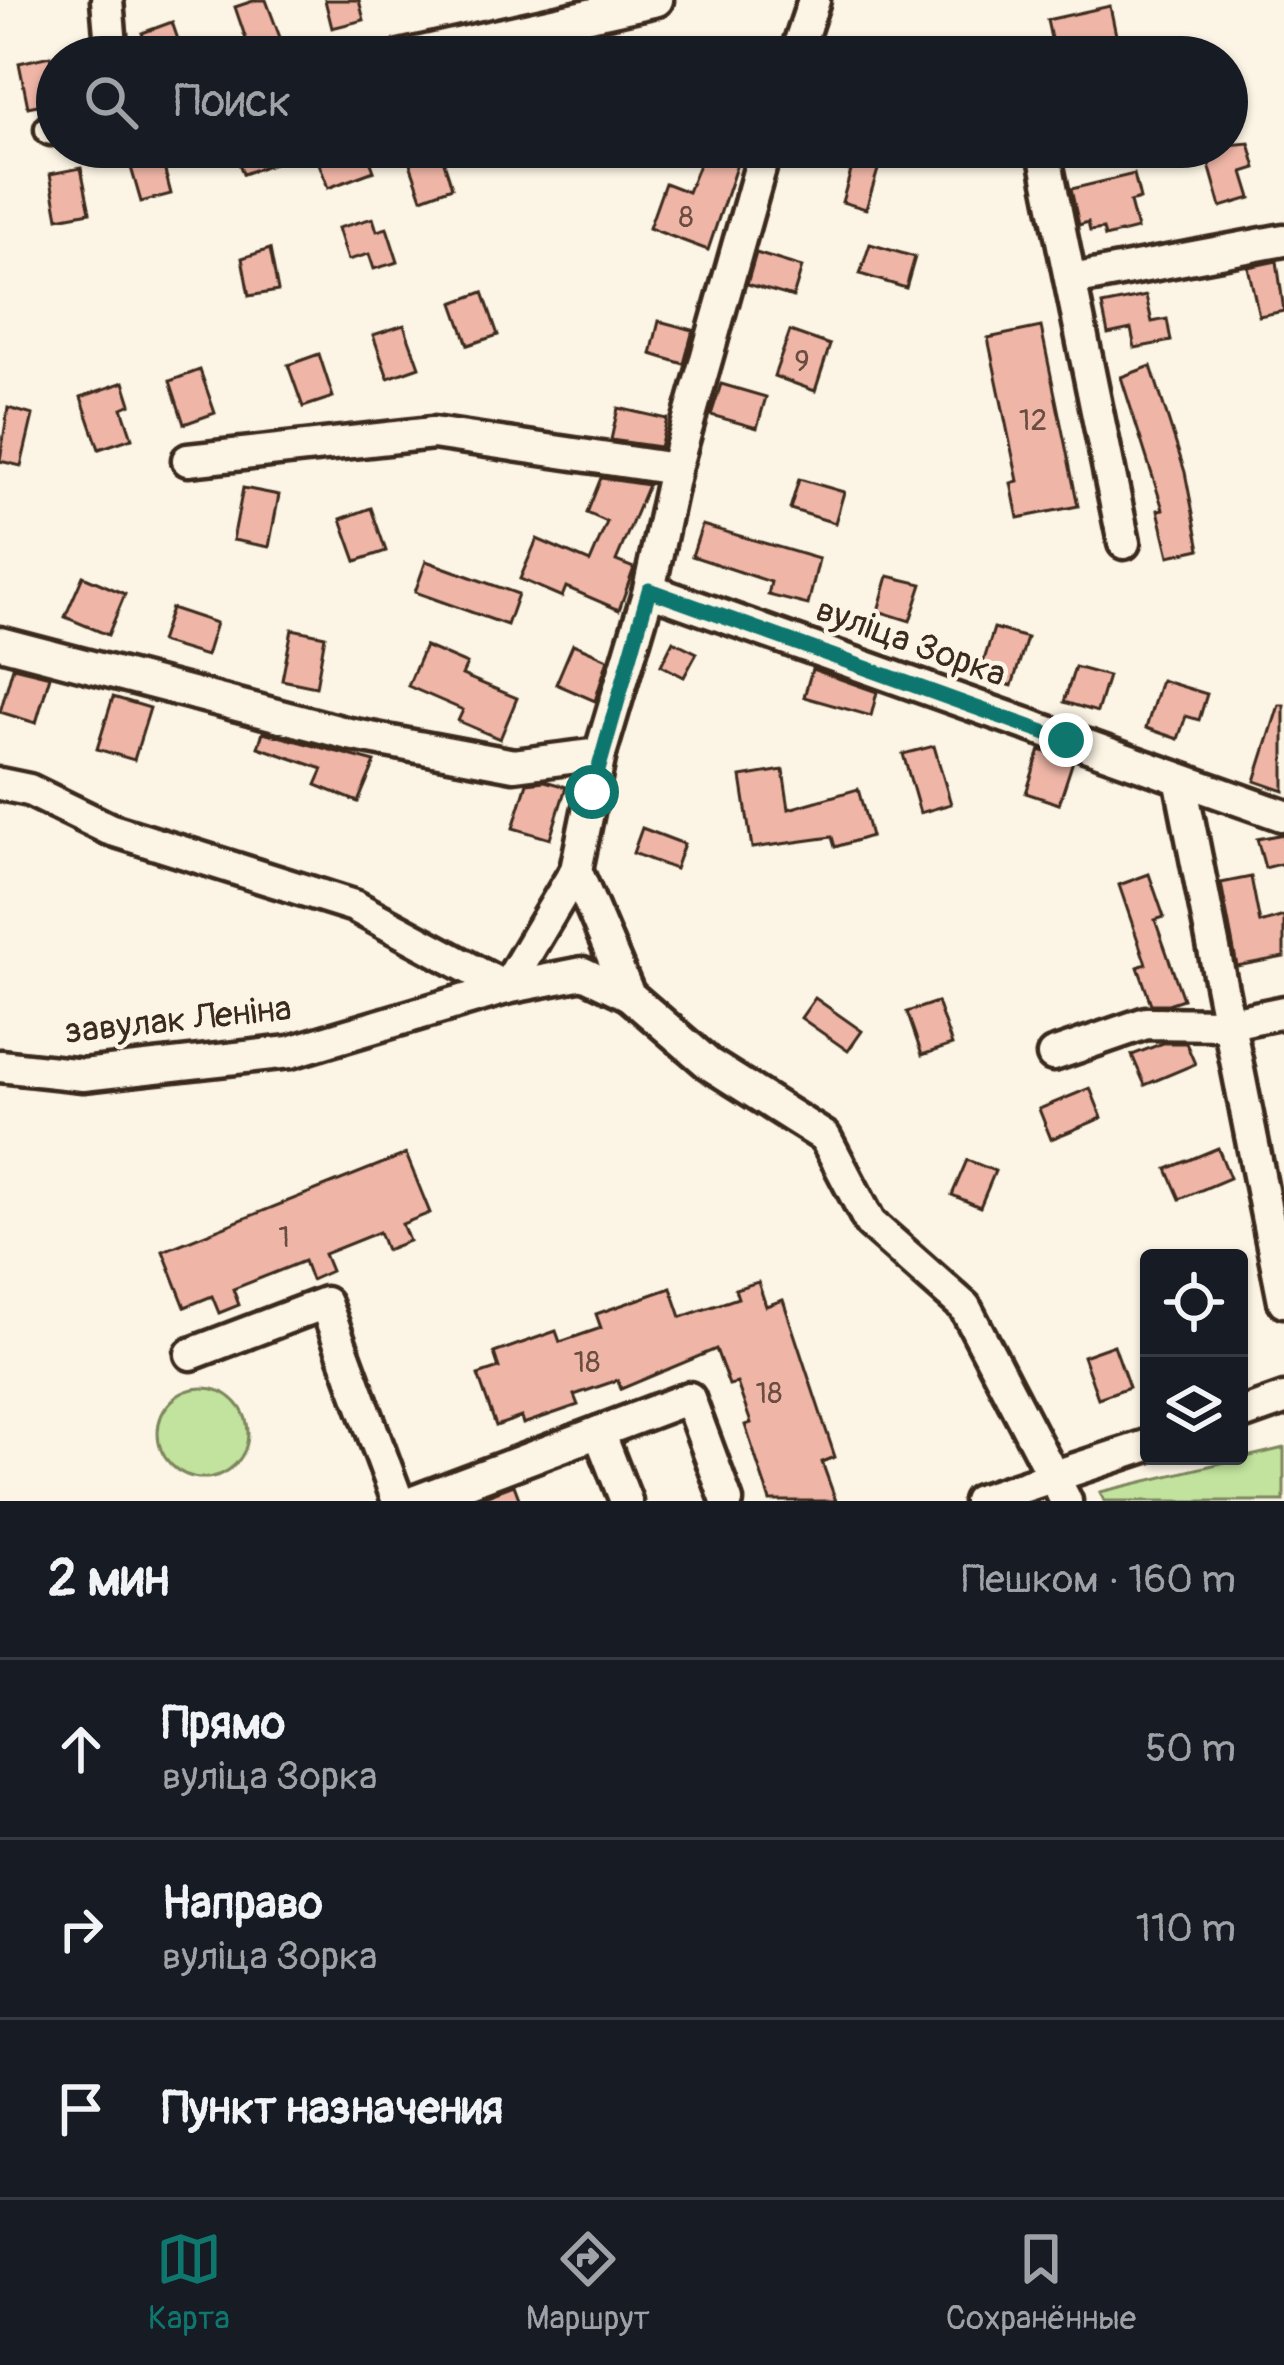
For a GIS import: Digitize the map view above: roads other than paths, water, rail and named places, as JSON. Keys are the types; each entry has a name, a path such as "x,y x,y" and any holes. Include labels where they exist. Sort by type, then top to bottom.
{"street":[{"path":"107,0 110,36"},
{"path":"495,36 657,0"},
{"path":"802,36 814,0"},
{"path":"0,784 29,790 109,829 354,906 506,988 576,870 600,754 649,590 675,469 760,168"},
{"path":"1048,168 1124,543"},
{"path":"1072,280 1284,240"},
{"path":"188,460 433,434 675,469"},
{"name":"вуліца Зорка","path":"649,590 1180,783 1282,815"},
{"path":"0,643 349,734 514,765 600,754"},
{"path":"1180,783 1284,1301"},
{"path":"576,870 629,995 709,1064 825,1137 870,1222 965,1307 1060,1489"},
{"name":"завулак Леніна","path":"0,1066 83,1075 290,1052 506,988 583,973 629,995"},
{"path":"1053,1055 1146,1023 1226,1024 1284,1012"},
{"path":"191,1354 325,1303 398,1501"},
{"path":"416,1501 689,1398 717,1498"},
{"path":"1248,1412 1284,1399"},
{"path":"599,1432 626,1501"},
{"path":"979,1501 1060,1489 1140,1449"}]}
